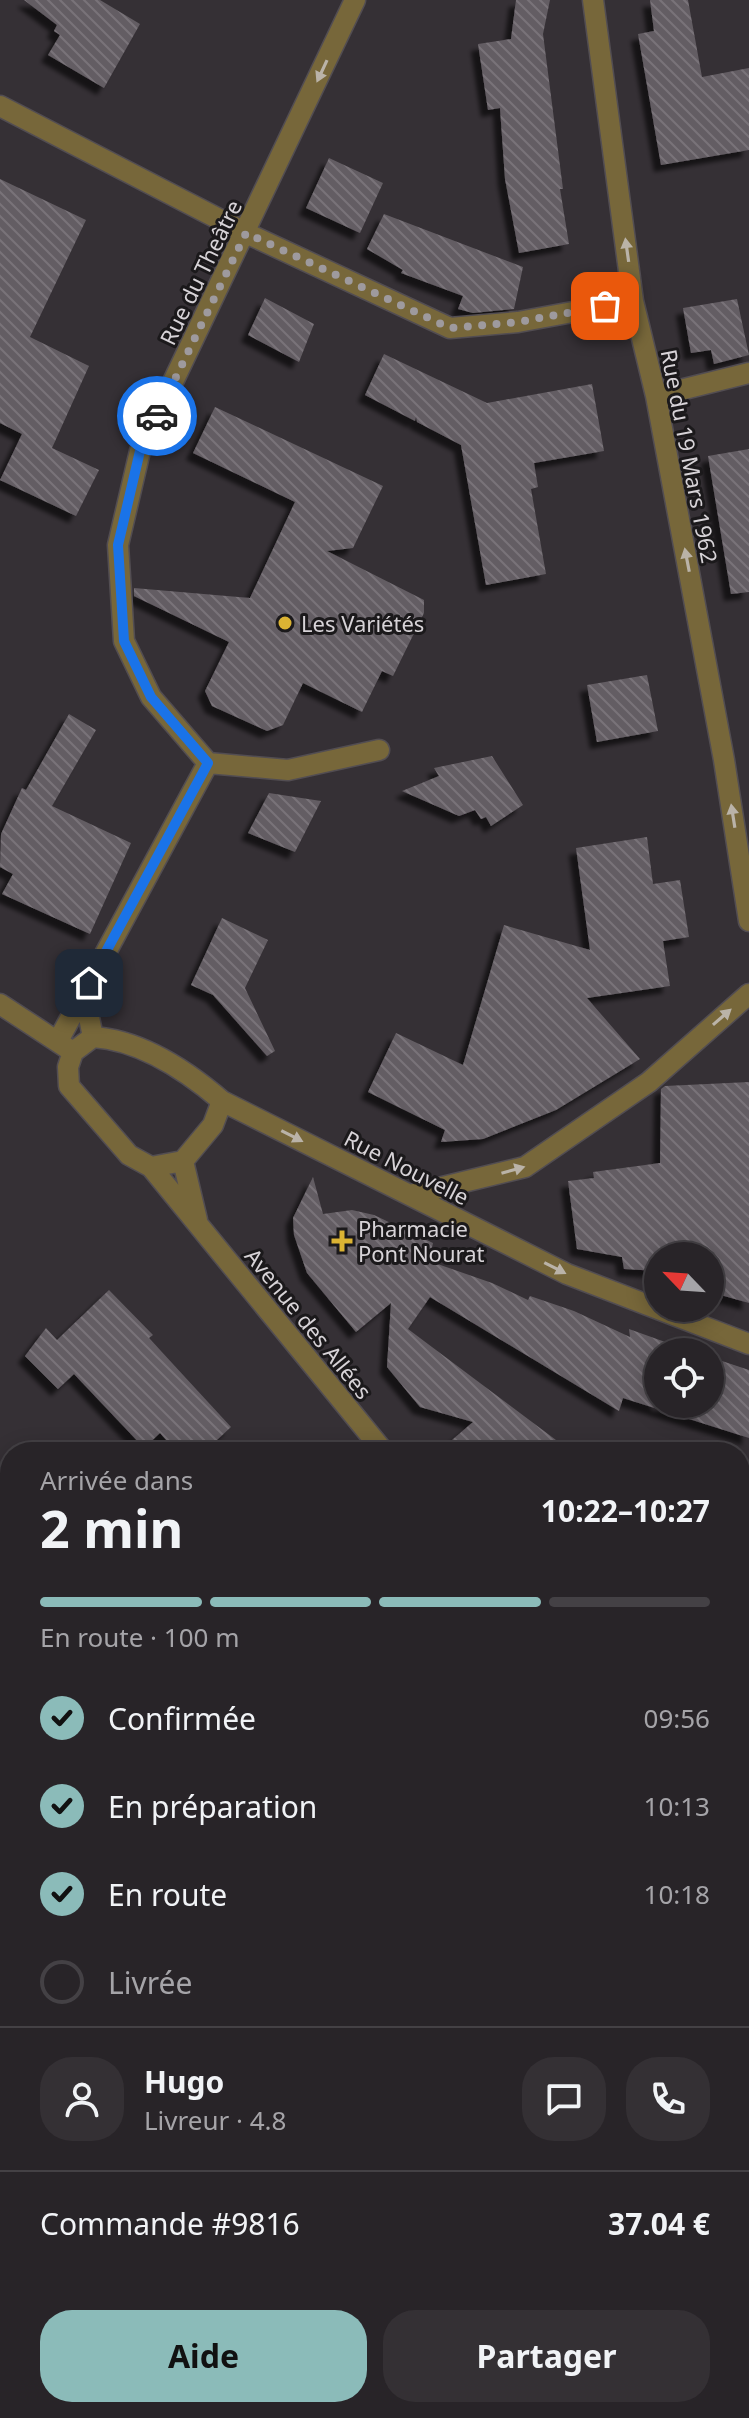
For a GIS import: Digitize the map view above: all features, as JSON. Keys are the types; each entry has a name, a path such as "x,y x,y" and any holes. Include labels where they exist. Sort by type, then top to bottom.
{"street":[{"name":"Rue du Theâtre","path":"208,763 151,697 124,641 118,545 140,451 355,0"},
{"name":"Rue du 19 Mars 1962","path":"593,0 633,301 656,396 724,760 749,921"},
{"path":"0,106 246,233 450,328 518,322 633,301"},
{"path":"656,396 749,373"},
{"path":"65,1046 84,993 208,763 288,770 379,750"},
{"path":"65,1046 93,1037 84,993"},
{"path":"410,1195 525,1167 649,1082 749,994"},
{"path":"0,1004 65,1046"},
{"name":"Rue Nouvelle","path":"93,1037 113,1038 158,1058 195,1078 222,1101 567,1274 749,1344"},
{"name":"Avenue des Allées","path":"65,1046 69,1086 129,1155 151,1167 376,1442"},
{"path":"151,1167 183,1161 213,1125 222,1101"},
{"path":"183,1161 198,1224"}],"building":[{"path":"24,0 100,0 140,24 104,88 48,55 60,35 54,31 57,25"},
{"path":"516,0 550,0 543,34 569,244 519,253 505,179 500,108 488,110 478,44 511,39"},
{"path":"650,0 688,0 702,77 749,68 749,150 661,165 638,34 654,31"},
{"path":"329,158 383,183 360,233 306,208"},
{"path":"0,179 86,220 30,337 89,366 52,448 99,470 76,516 0,480 22,434 0,423"},
{"path":"384,214 523,267 514,309 473,313 458,309 463,296 401,273 403,270 367,249"},
{"path":"265,298 314,324 299,362 248,335"},
{"path":"737,299 749,355 714,364 711,350 691,353 683,308"},
{"path":"384,354 487,403 592,384 604,451 534,463 538,487 531,489 546,574 486,585 461,445 417,422 416,417 415,421 365,395"},
{"path":"215,407 383,486 353,548 327,551 424,600 424,613 393,676 382,671 362,712 303,683 283,725 267,731 212,706 205,691 229,642 134,596 134,588 250,598 295,502 193,453"},
{"path":"749,449 749,592 731,594 708,456"},
{"path":"647,675 658,731 597,742 587,685"},
{"path":"69,714 96,730 52,806 131,843 90,934 2,894 13,874 0,867 1,834 22,788 26,790"},
{"path":"492,756 523,805 491,826 486,817 481,819 475,810 459,816 402,791 439,776 434,768"},
{"path":"269,793 321,801 295,852 248,833"},
{"path":"647,837 653,884 680,880 689,937 663,941 670,986 587,998 640,1059 556,1110 483,1139 441,1142 445,1130 368,1092 396,1033 463,1065 504,925 590,950 576,848"},
{"path":"222,918 268,940 245,988 275,1051 267,1056 213,995 191,985"},
{"path":"749,1082 749,1303 724,1296 724,1242 644,1242 644,1270 624,1269 622,1257 577,1249 568,1181 594,1178 593,1172 660,1163 661,1089 665,1086"},
{"path":"313,1177 323,1214 352,1210 374,1215 433,1243 429,1261 492,1283 528,1300 530,1296 574,1311 630,1337 629,1329 654,1338 644,1338 644,1405 623,1398 619,1411 430,1297 408,1329 559,1442 450,1442 473,1422 420,1407 387,1367 391,1303 356,1332 307,1273 294,1235 293,1218"},
{"path":"109,1290 153,1335 149,1338 231,1427 215,1442 168,1442 160,1433 150,1442 138,1442 74,1374 58,1389 25,1356 46,1328 57,1340"},
{"path":"724,1362 749,1370 749,1438 686,1418 724,1418"}],"way so far":[{"path":"157,416 246,233 450,328 518,322 605,306"}],"place":[{"name":"Les Variétés","path":"285,623"},
{"name":"Pharmacie Pont Nourat","path":"342,1241"}],"route":[{"path":"89,983 208,763 151,697 124,641 118,545 140,451 157,416"}]}
